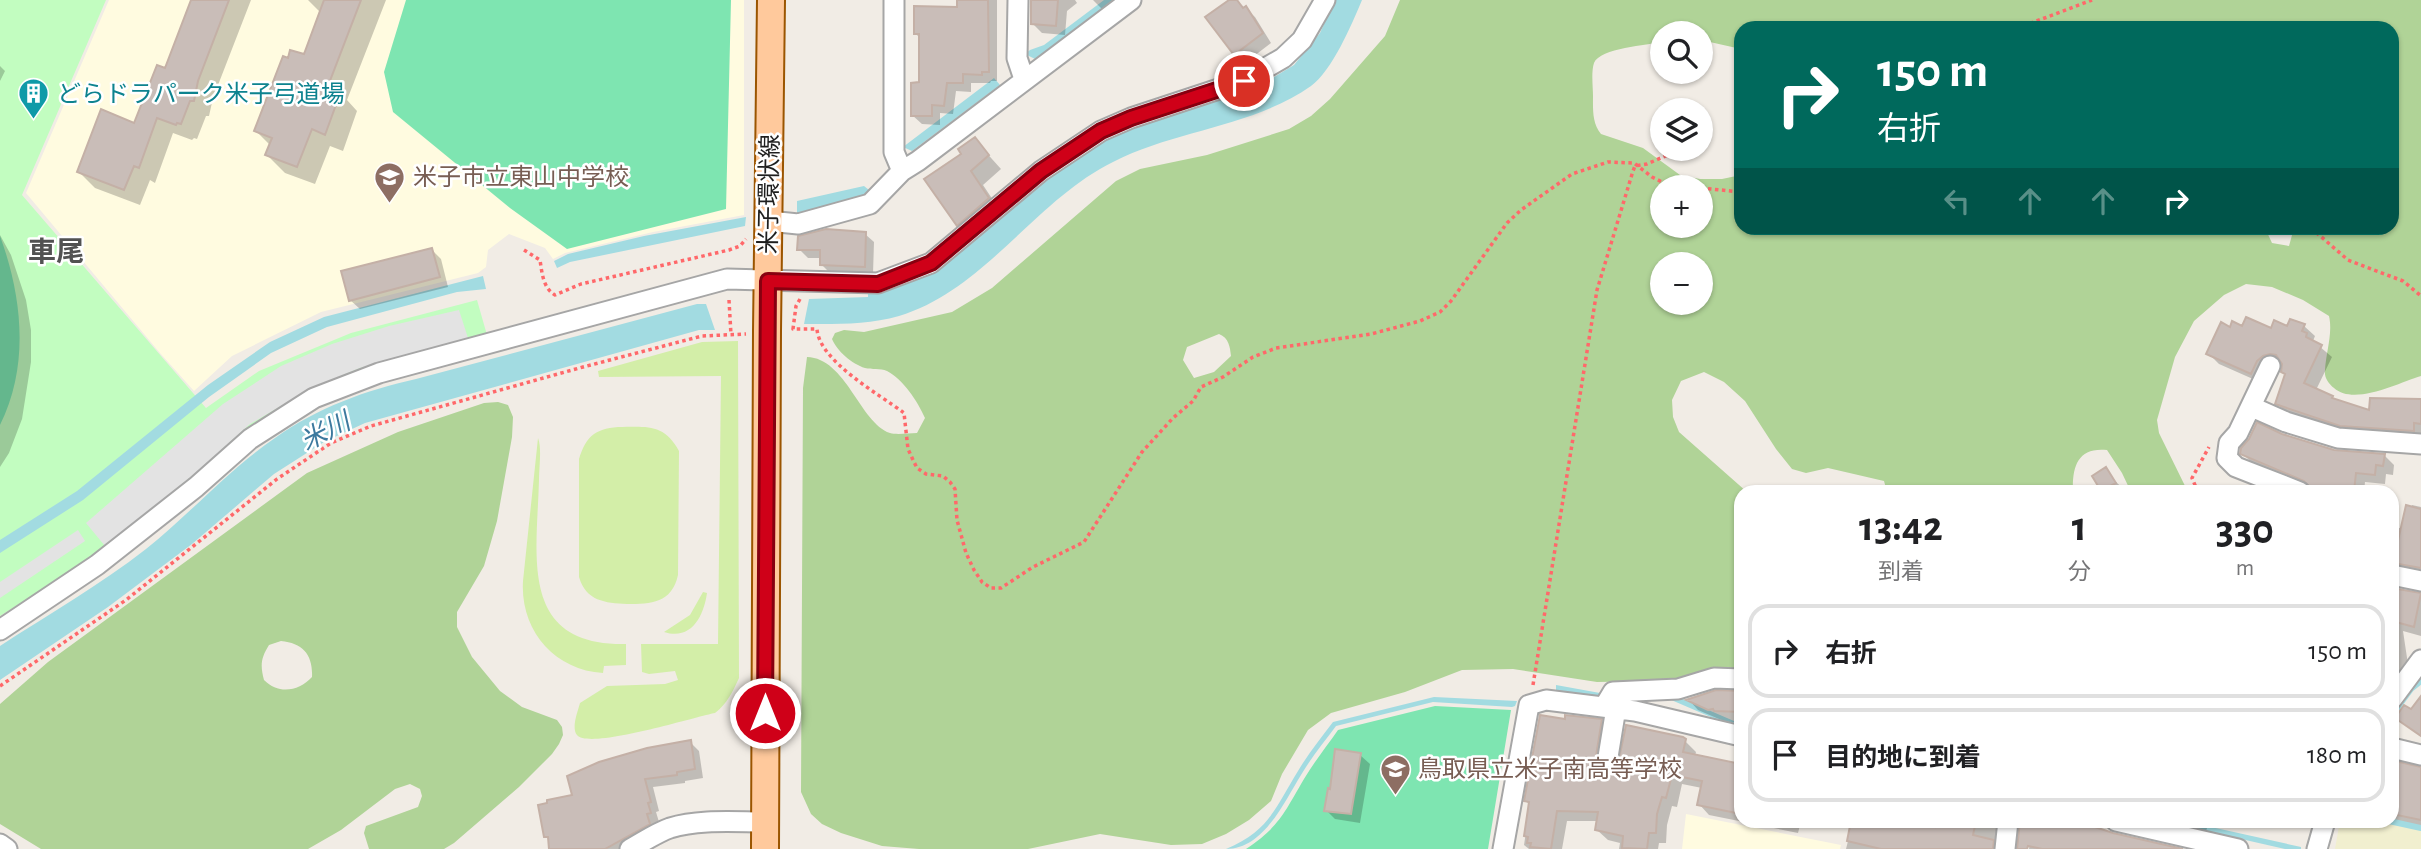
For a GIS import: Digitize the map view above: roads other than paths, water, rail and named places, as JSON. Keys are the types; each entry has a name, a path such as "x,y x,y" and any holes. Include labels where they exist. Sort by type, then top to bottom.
{"main road":[{"name":"米子環状線","path":"765,849 768,281 759,228 771,0"}],"street":[{"path":"894,0 894,152 902,171"},
{"path":"1018,0 1017,58 1024,79"},
{"path":"759,228 798,224 870,204 902,171 1131,0"},
{"path":"0,630 99,563 196,487 250,439 314,398 379,373 727,279 878,284 931,263 1041,171 1101,131 1131,118 1244,81 1283,58 1302,40 1325,0"},
{"path":"2270,366 2252,407 2238,433 2229,443 2227,458 2236,467 2282,485"},
{"path":"2252,407 2286,422 2338,438 2421,444"},
{"path":"2399,576 2421,581"},
{"path":"2399,694 2414,682 2421,660"},
{"path":"1608,757 1613,692 1678,689 1714,678 1734,679"},
{"path":"1523,849 1503,845 1529,705 1546,699 1635,711 1734,734"},
{"path":"2399,750 2421,755"},
{"path":"630,849 660,832 679,826 765,822"},
{"path":"2005,849 2007,828"},
{"path":"2146,828 2238,849"},
{"path":"2318,849 2323,828"},
{"path":"0,844 7,849"}],"water":[{"path":"1104,0 1113,0 1035,59 1025,54 1044,45"},
{"path":"1335,0 1362,0 1334,59 1311,86 1264,111 1162,142 1113,162 1058,199 984,266 930,304 899,316 876,321 804,324 809,299 868,297 868,294 879,294 920,277 1088,146 1157,117 1269,80 1294,65 1320,33"},
{"path":"994,78 1000,85 912,151 903,147"},
{"path":"864,186 869,190 862,196 797,213 797,201"},
{"path":"746,217 745,226 570,262 557,268 554,261 568,254 644,236"},
{"path":"483,276 486,289 457,292 327,327 271,353 209,397 83,500 0,553 0,540 77,491 208,385 270,342 324,317"},
{"name":"米川","path":"697,304 706,304 715,330 699,330 365,423 324,442 274,474 192,544 108,607 0,680 0,646 129,562 225,478 291,427 342,401 379,389"},
{"path":"1556,685 1600,693 1671,694 1734,721 1734,727 1669,699 1615,701 1556,690"},
{"path":"1434,697 1517,701 1512,707 1433,702 1336,726 1262,833 1239,847 1226,849 1253,834 1270,817 1306,758 1333,722"},
{"path":"2193,828 2216,828 2301,847 2285,849"}],"waterway":[{"path":"2399,705 2421,681"},
{"path":"2399,823 2421,828"}],"place":[{"name":"どらドラパーク米子弓道場","path":"34,121"},
{"name":"米子市立東山中学校","path":"390,204"},
{"name":"鳥取県立米子南高等学校","path":"1395,796"}],"district":[{"name":"車尾","path":"56,251"}]}
